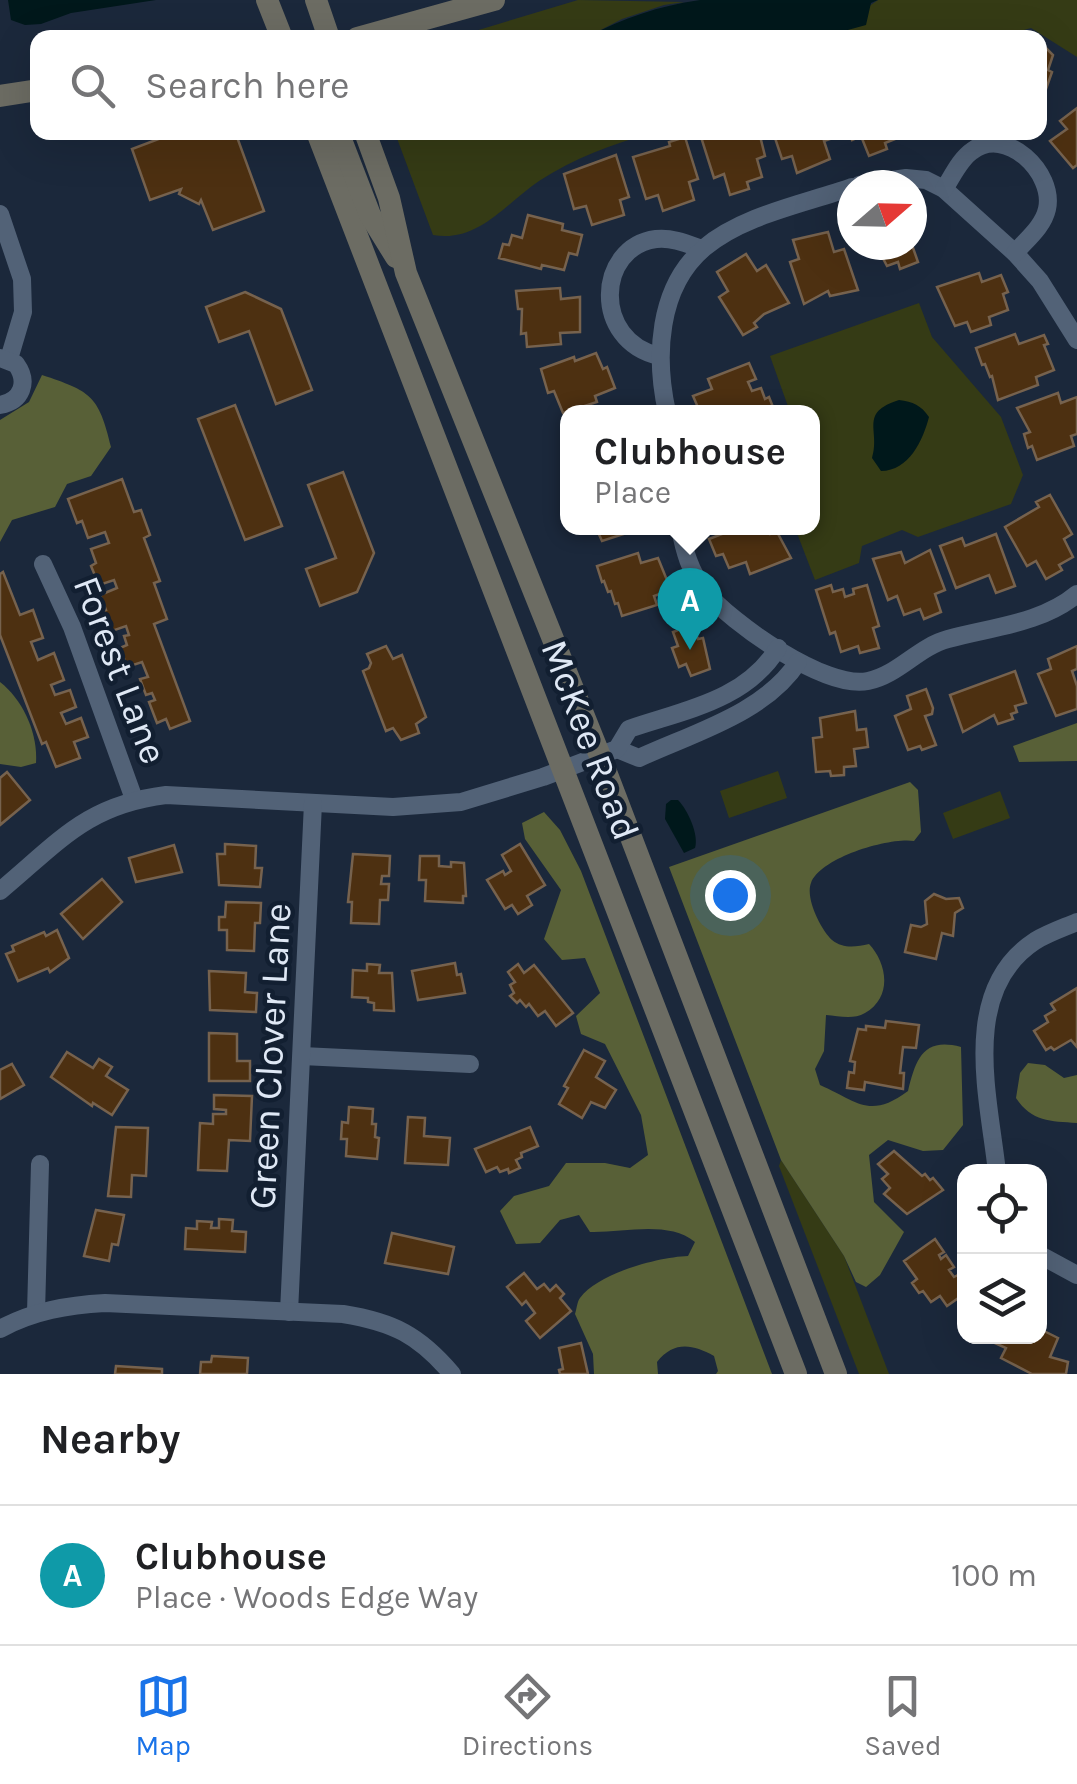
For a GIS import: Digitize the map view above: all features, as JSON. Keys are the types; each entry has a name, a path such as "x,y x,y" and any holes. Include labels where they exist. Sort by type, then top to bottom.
{"main road":[{"path":"268,0 279,30"},
{"path":"316,0 327,30"},
{"path":"386,30 494,0"},
{"path":"0,96 30,91"},
{"name":"McKee Road","path":"320,140 591,760 796,1374"},
{"path":"341,140 370,216 406,273"},
{"name":"McKee Road","path":"368,140 389,198 406,273 591,760 836,1374"}],"street":[{"path":"944,189 969,152 980,146 1006,146 1030,160 1047,189 1048,206 1042,222 1015,253"},
{"path":"927,180 944,189 1015,253 1040,282 1077,340"},
{"path":"666,405 659,356 665,317 675,290 702,250 750,222 837,192"},
{"path":"0,214 22,280 24,312 4,359 20,370 22,386 14,400 0,405"},
{"path":"659,356 629,344 614,322 612,277 621,260 637,246 656,239 702,250"},
{"path":"682,535 692,570 723,609 798,662 837,680 869,681 889,674 941,640 1018,622 1075,599"},
{"name":"Forest Lane","path":"43,564 72,627 134,799"},
{"path":"591,760 628,729 713,700 751,682 778,648"},
{"path":"0,891 84,820 134,799 166,796 393,807 461,802 591,760 639,758 757,703 785,683 798,662"},
{"name":"Green Clover Lane","path":"289,1312 313,803"},
{"path":"996,1164 984,1050 988,1008 1007,968 1023,950 1077,922"},
{"path":"302,1056 470,1064"},
{"path":"36,1313 40,1164"},
{"path":"1047,1259 1077,1275"},
{"path":"0,1329 36,1313 105,1302 342,1314 406,1331 432,1350 452,1374"}],"green space":[{"path":"578,0 684,2 622,19 601,30 479,30"},
{"path":"878,0 1077,0 1077,57 1047,38 1047,30 1031,28 835,30"},
{"path":"398,140 630,140 566,165 477,227 449,236 433,235"},
{"path":"919,303 932,337 1001,417 1023,475 1011,504 918,537 902,530 862,546 859,563 815,580 798,535 820,535 820,405 788,405 770,356"},
{"path":"42,375 90,398 102,416 111,447 91,476 67,484 55,507 12,520 0,542 0,420 29,402"},
{"path":"0,682 16,698 27,718 36,763 21,767 0,764"},
{"path":"1077,723 1077,761 1019,762 1013,746"},
{"path":"778,771 787,798 729,818 720,791"},
{"path":"910,782 918,790 921,832 914,841 889,842 842,857 817,874 810,889 815,913 828,935 845,946 869,944 880,961 884,980 880,998 865,1013 851,1017 826,1015 824,1051 815,1069 820,1085 863,1105 883,1105 908,1091 923,1053 938,1045 961,1047 963,1125 943,1150 923,1151 888,1140 869,1155 874,1202 904,1232 880,1275 866,1287 856,1282 844,1256 781,1160 669,867"},
{"path":"1000,791 1010,818 953,839 943,813"},
{"path":"544,812 560,830 581,871 772,1374 716,1374 714,1356 684,1347 663,1355 657,1362 658,1374 594,1374 593,1354 575,1314 580,1298 614,1274 661,1259 688,1256 695,1242 659,1229 590,1232 579,1215 560,1220 540,1243 516,1244 500,1211 514,1196 549,1186 566,1163 605,1163 630,1168 648,1155 641,1115 605,1044 581,1034 576,1016 600,993 585,958 562,960 544,939 561,890 525,839 522,823"},
{"path":"1028,1063 1045,1065 1064,1078 1077,1075 1077,1123 1042,1119 1022,1106 1016,1098 1020,1073"},
{"path":"781,1160 844,1256 889,1374 859,1374 779,1166"}],"shaded area":[{"path":"8,0 156,0 71,13 41,24 25,25 11,20"},
{"path":"700,0 878,0 871,3 866,25 848,30 602,30 670,6"},
{"path":"899,400 916,405 929,417 919,444 907,460 881,471 872,458 873,423 879,411"},
{"path":"671,800 682,804 694,830 695,848 684,853 665,819 666,804"}],"building":[{"path":"1047,49 1053,55 1048,70 1052,72 1047,86"},
{"path":"1077,108 1077,165 1073,168 1050,141 1067,129 1060,121"},
{"path":"156,140 238,140 264,211 213,230 201,200 199,204 179,194 181,189 150,200 132,149"},
{"path":"686,140 698,179 689,182 694,200 663,211 658,195 646,199 633,157 670,146 669,142"},
{"path":"702,140 761,140 765,156 757,159 762,177 747,182 749,189 730,195 724,174 714,178"},
{"path":"776,140 827,140 824,141 830,159 797,173 792,156 782,159"},
{"path":"863,140 892,140 885,143 887,149 869,156"},
{"path":"616,155 629,197 620,200 624,215 592,225 586,206 574,209 564,174"},
{"path":"528,215 563,224 562,230 582,235 577,255 569,253 564,270 542,265 541,269 499,258 503,244 509,245 512,235 522,238"},
{"path":"828,232 837,260 848,260 858,290 830,296 828,291 804,304 790,262 799,259 793,240"},
{"path":"746,254 757,271 766,265 789,303 764,314 754,323 757,327 743,335 719,297 728,291 717,272"},
{"path":"884,260 918,262 900,269 898,262 887,266"},
{"path":"979,273 982,282 1001,275 1008,292 1003,294 1008,310 989,317 991,325 971,332 967,322 955,326 937,287"},
{"path":"560,288 561,299 580,297 580,332 560,333 561,344 527,347 526,333 521,334 522,309 518,309 516,291"},
{"path":"245,292 281,309 312,390 276,404 249,331 219,342 206,307"},
{"path":"1015,334 1019,344 1044,335 1054,370 1036,377 1038,385 998,400 992,376 982,365 976,348"},
{"path":"596,353 615,388 595,396 597,402 588,405 560,406 554,391 548,393 541,369 574,357 575,361"},
{"path":"749,363 756,379 748,382 752,391 761,388 772,405 697,405 693,396 712,389 708,379"},
{"path":"1058,393 1061,403 1077,397 1077,434 1071,436 1074,446 1037,460 1032,446 1028,448 1024,434 1030,432 1017,408"},
{"path":"235,405 282,526 245,540 198,419"},
{"path":"343,472 374,553 357,592 320,606 306,569 336,558 308,485"},
{"path":"122,479 134,512 141,510 150,535 144,538 160,581 154,583 167,619 154,624 190,721 170,729 166,719 157,723 149,702 155,700 152,693 146,695 140,679 148,677 142,662 127,667 120,648 127,645 126,626 109,632 101,612 106,610 100,595 117,588 114,580 99,585 91,566 96,563 91,549 109,543 105,532 88,538 68,499"},
{"path":"1050,495 1072,534 1064,539 1073,557 1059,565 1062,570 1046,579 1036,561 1027,566 1005,527 1039,507 1036,502"},
{"path":"996,534 1015,586 996,593 989,575 956,588 940,546 962,538 965,546"},
{"path":"599,535 621,535 602,541"},
{"path":"719,535 779,535 791,558 750,574 746,562 729,568 723,554 716,556 709,539"},
{"path":"930,550 945,590 935,594 941,612 924,619 920,609 904,615 897,596 888,600 873,559 901,552 905,563"},
{"path":"638,553 641,563 658,558 671,590 654,596 657,605 622,616 597,566"},
{"path":"3,572 20,615 33,610 43,638 31,642 38,660 54,653 64,680 51,685 55,695 70,690 76,707 61,713 66,724 81,718 88,737 74,742 80,758 56,767 46,742 42,744 0,635"},
{"path":"831,585 833,592 843,589 845,597 854,594 853,589 867,585 879,626 873,628 879,648 860,653 858,646 841,652 835,632 830,634 816,590"},
{"path":"692,625 698,639 703,638 710,669 691,676 686,664 679,667 672,648 678,646 673,632"},
{"path":"386,646 393,659 402,655 426,717 416,724 419,733 401,740 393,728 386,731 363,671 371,663 367,654"},
{"path":"1077,646 1077,669 1072,671 1077,686 1077,709 1056,716 1038,674 1051,669 1048,659"},
{"path":"1015,671 1026,703 1015,706 1013,719 998,724 994,715 963,732 950,695"},
{"path":"926,689 933,708 932,714 925,716 936,745 908,750 895,716 911,709 907,696"},
{"path":"855,711 857,730 866,729 868,747 854,749 856,766 844,767 844,775 816,772 813,738 822,737 820,718"},
{"path":"7,772 30,800 0,825 0,778"},
{"path":"225,844 256,846 255,868 262,868 260,887 219,885 217,854 225,854"},
{"path":"520,844 545,885 527,896 532,905 518,914 512,905 505,909 487,880 511,871 502,855"},
{"path":"174,845 182,872 136,882 129,858"},
{"path":"353,854 390,856 389,876 382,876 381,884 389,884 388,900 380,900 379,924 351,923 352,902 348,902"},
{"path":"420,856 439,856 439,866 464,863 463,903 425,901 426,880 419,880"},
{"path":"102,879 122,902 83,939 61,914"},
{"path":"934,894 946,899 959,898 963,908 955,913 953,936 942,933 936,959 905,952 911,925 927,924 925,901"},
{"path":"226,902 261,903 260,923 255,923 254,951 227,950 227,930 219,930 219,917 225,917"},
{"path":"57,930 69,958 50,972 48,968 18,981 6,954 14,951 12,946"},
{"path":"455,963 465,993 418,1000 412,971"},
{"path":"367,964 380,965 379,973 392,973 394,1011 374,1010 374,1003 368,1002 368,998 352,997 353,970 367,971"},
{"path":"518,964 524,973 534,965 573,1013 556,1026 545,1011 538,1016 529,1004 526,1007 520,1000 517,1003 510,996 514,993 510,985 515,982 508,972"},
{"path":"209,971 246,973 245,992 257,993 256,1012 210,1010"},
{"path":"1077,988 1077,1047 1071,1040 1046,1050 1034,1031 1048,1022 1045,1016 1055,1010 1051,1004"},
{"path":"886,1021 919,1025 916,1048 903,1047 903,1089 865,1082 864,1090 847,1088 849,1072 854,1073 855,1062 850,1061 858,1029 885,1028"},
{"path":"209,1033 237,1034 237,1061 250,1061 250,1081 209,1081"},
{"path":"584,1050 605,1061 596,1077 616,1090 605,1108 591,1102 582,1118 559,1104 568,1088 564,1086"},
{"path":"67,1052 93,1068 99,1059 112,1067 106,1076 128,1090 112,1115 51,1077"},
{"path":"12,1064 24,1085 0,1099 0,1070"},
{"path":"214,1095 252,1096 250,1141 229,1140 227,1171 198,1170 200,1123 213,1124 213,1114 226,1114 226,1110 214,1109"},
{"path":"349,1107 373,1109 372,1124 376,1124 375,1137 379,1138 377,1159 346,1156 342,1122 348,1123"},
{"path":"408,1117 425,1118 424,1136 450,1138 448,1165 405,1163"},
{"path":"116,1127 148,1128 146,1176 132,1175 131,1197 108,1196"},
{"path":"530,1127 538,1146 521,1153 522,1157 516,1160 520,1168 509,1173 508,1169 500,1172 497,1167 486,1172 475,1149"},
{"path":"894,1151 922,1176 933,1178 943,1190 907,1214 884,1194 890,1188 882,1179 888,1174 878,1164"},
{"path":"96,1210 124,1215 118,1245 112,1244 109,1261 84,1256"},
{"path":"219,1219 233,1220 232,1231 246,1232 245,1252 185,1249 186,1228 197,1229 197,1221 212,1222 211,1228 219,1228"},
{"path":"392,1233 454,1247 448,1274 385,1263"},
{"path":"935,1239 944,1252 939,1255 941,1259 946,1255 954,1267 949,1270 957,1276 957,1299 947,1306 940,1296 931,1302 912,1283 917,1279 904,1261"},
{"path":"524,1273 537,1289 544,1284 550,1291 556,1285 564,1294 560,1298 571,1311 540,1338 526,1321 535,1313 507,1287"},
{"path":"1047,1332 1058,1338 1050,1357 1068,1362 1066,1374 1032,1374 1001,1358 1006,1348 997,1344 1047,1344"},
{"path":"581,1343 588,1374 560,1374 563,1369 559,1348"},
{"path":"212,1356 248,1358 247,1374 200,1374 201,1362 211,1362"},
{"path":"116,1366 162,1369 162,1374 115,1374"}],"place":[{"name":"Clubhouse","path":"690,650"}]}
